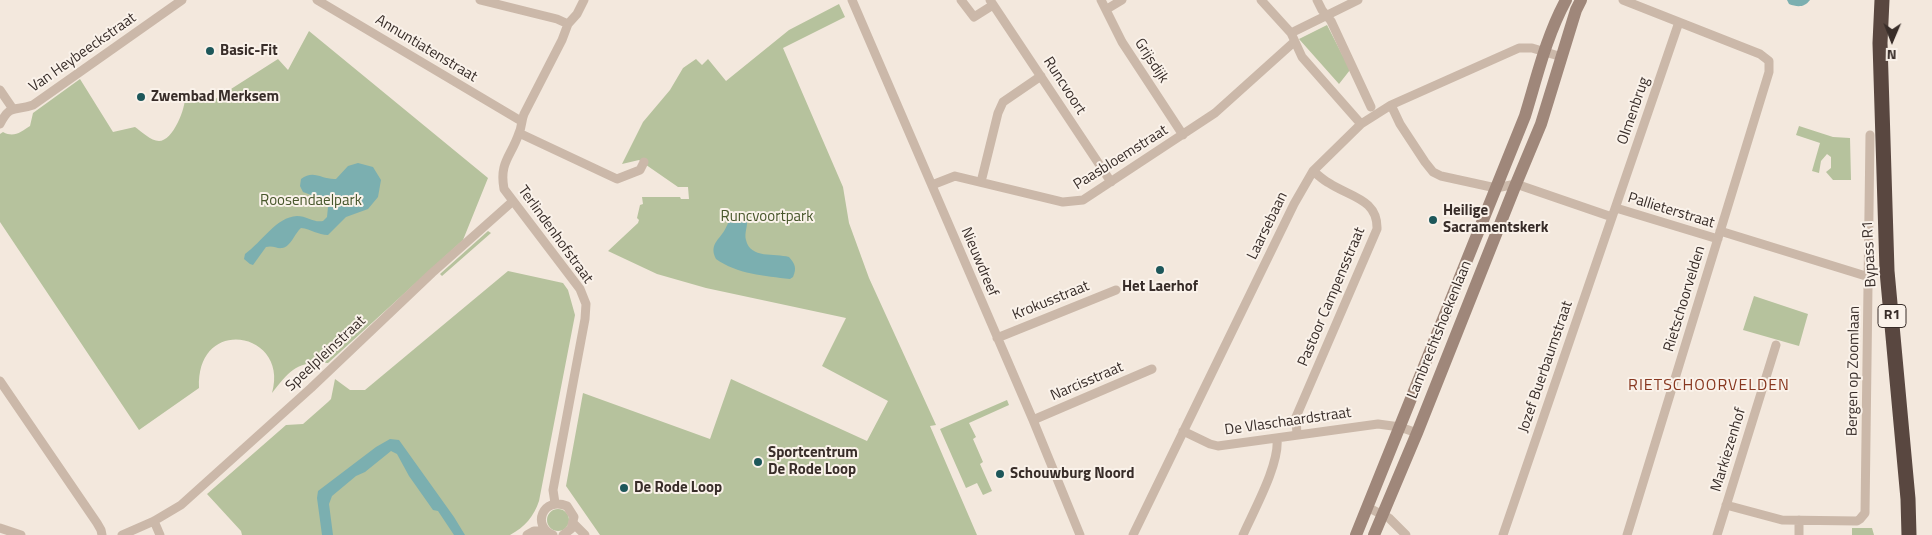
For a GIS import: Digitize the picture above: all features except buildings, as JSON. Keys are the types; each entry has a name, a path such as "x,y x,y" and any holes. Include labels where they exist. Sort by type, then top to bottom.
{"highway":[{"name":"Bypass R1","path":"1882,0 1880,43 1888,271 1908,499 1909,535"}],"street":[{"name":"Van Heybeeckstraat","path":"12,109 33,105 182,0"},
{"name":"Annuntiatenstraat","path":"317,0 521,121"},
{"path":"480,0 557,19 568,24"},
{"name":"Terlindenhofstraat","path":"555,503 553,490 586,319 586,304 580,289 504,189 502,176 503,166 519,133 521,121 562,40 568,24 577,14 584,0"},
{"name":"Nieuwdreef","path":"852,0 1033,420 1080,535"},
{"name":"Runcvoort","path":"961,0 974,17 992,2 1111,182"},
{"name":"Grijsdijk","path":"1101,0 1122,42 1183,135"},
{"path":"1107,9 1122,0"},
{"path":"1262,0 1292,37 1302,57 1361,124"},
{"path":"1317,0 1331,21 1371,106"},
{"name":"Paasbloemstraat","path":"932,185 955,176 1063,202 1083,200 1183,135 1226,103 1292,37 1326,16 1358,0"},
{"name":"Lambrechtshoekenlaan","path":"1356,535 1525,116 1544,52 1557,16 1566,0"},
{"name":"Lambrechtshoekenlaan","path":"1374,535 1541,124 1576,10 1581,0"},
{"path":"1623,0 1679,22"},
{"name":"Rietschoorvelden","path":"1627,535 1769,72 1769,61 1760,54 1679,22"},
{"name":"Olmenbrug","path":"1614,212 1679,22"},
{"name":"Laarsebaan","path":"1133,535 1294,204 1313,170 1361,124 1391,105 1519,48 1532,48 1544,52"},
{"path":"1544,52 1562,57"},
{"path":"981,182 998,113 1002,104 1041,76"},
{"path":"1535,84 1552,88"},
{"path":"0,90 12,109 6,112 0,124"},
{"path":"1391,105 1400,124 1433,172 1442,176 1496,188 1516,184"},
{"path":"519,133 618,179 640,170 644,162"},
{"name":"Bergen op Zoomlaan","path":"1799,520 1856,521 1863,516 1866,508 1870,135"},
{"name":"Pastoor Campensstraat","path":"1297,435 1296,417 1377,229 1373,209 1366,202 1328,183 1313,170"},
{"name":"Pallieterstraat","path":"1516,184 1614,212 1719,235 1869,277"},
{"name":"Speelpleinstraat","path":"122,535 181,505 311,388 432,273 513,201"},
{"name":"Jozef Buerbaumstraat","path":"1503,535 1614,212"},
{"name":"Krokusstraat","path":"997,338 1116,290"},
{"name":"Markiezenhof","path":"1717,535 1776,345"},
{"name":"Narcisstraat","path":"1033,420 1152,369"},
{"path":"0,381 101,530 102,535"},
{"name":"De Vlaschaardstraat","path":"1183,431 1218,446 1378,424 1400,426"},
{"path":"1400,426 1417,433"},
{"path":"1243,535 1274,465 1278,446 1277,438"},
{"path":"550,534 542,522 542,516 546,508 555,503 561,504 572,511 574,524 568,534"},
{"path":"1726,505 1773,519 1799,520 1799,535"},
{"path":"1367,507 1382,514 1406,535"},
{"path":"154,520 160,535"},
{"path":"574,524 585,535"},
{"path":"0,528 21,535"},
{"path":"527,535 534,531 550,534"}],"green space":[{"name":"Runcvoortpark","path":"839,4 845,17 783,48 843,187 849,223 869,278 936,425 930,426 977,535 600,535 566,486 583,393 710,439 731,379 867,441 888,401 822,366 846,318 706,288 657,274 608,251 638,223 639,220 637,218 640,205 643,204 642,197 680,197 681,199 689,199 688,187 678,187 639,160 622,164 643,122 670,90 683,68 696,59 702,65 708,59 726,81 789,30"},
{"path":"1327,25 1350,70 1339,84 1299,39"},
{"name":"Roosendaelpark","path":"309,31 488,178 463,240 328,363 309,364 295,369 284,378 272,393 274,372 268,356 256,345 241,340 226,341 212,349 202,364 199,388 139,430 0,222 0,134 3,132 17,134 30,126 33,113 80,79 113,132 135,127 146,136 159,141 164,140 178,123 185,96 209,103 278,59 288,70"},
{"path":"1799,126 1833,137 1850,138 1851,180 1833,180 1826,172 1831,168 1831,157 1827,154 1821,161 1819,173 1812,171 1820,143 1796,135"},
{"path":"488,231 491,233 442,276 440,274"},
{"path":"508,271 563,283 568,290 575,315 539,501 532,516 524,525 510,535 242,535 241,531 207,494 286,425 303,424 328,402 331,399 335,379 350,390 365,390"},
{"path":"1754,296 1808,314 1799,346 1743,330"},
{"path":"1007,400 1009,405 969,423 976,437 973,439 983,462 980,464 992,491 983,495 977,483 966,488 940,429"},
{"path":"554,509 562,509 569,516 569,524 562,531 554,531 547,524 547,516"},
{"path":"1852,528 1872,528 1874,535 1852,535"}],"water":[{"path":"1787,0 1810,0 1803,6 1798,6 1789,4"},
{"path":"358,163 373,167 381,180 378,197 368,209 346,217 328,235 301,228 285,247 266,247 253,265 244,259 245,254 276,225 289,217 297,216 323,221 327,217 328,207 319,198 303,192 300,186 301,179 314,175 336,179 348,166"},
{"path":"741,214 747,219 746,237 748,246 758,253 789,257 795,266 793,277 790,279 752,274 733,268 716,259 714,245 725,230 731,215"},
{"path":"390,439 399,440 465,535 454,535 438,511 433,510 409,476 397,454 391,451 332,496 329,504 333,535 322,535 317,498 318,491 376,447"}],"place":[{"name":"Basic-Fit","path":"210,51"},
{"name":"Zwembad Merksem","path":"141,97"},
{"name":"Heilige Sacramentskerk","path":"1433,220"},
{"name":"Het Laerhof","path":"1160,270"},
{"name":"Sportcentrum De Rode Loop","path":"758,462"},
{"name":"Schouwburg Noord","path":"1000,474"},
{"name":"De Rode Loop","path":"624,488"}],"district":[{"name":"RIETSCHOORVELDEN","path":"1709,386"}]}
